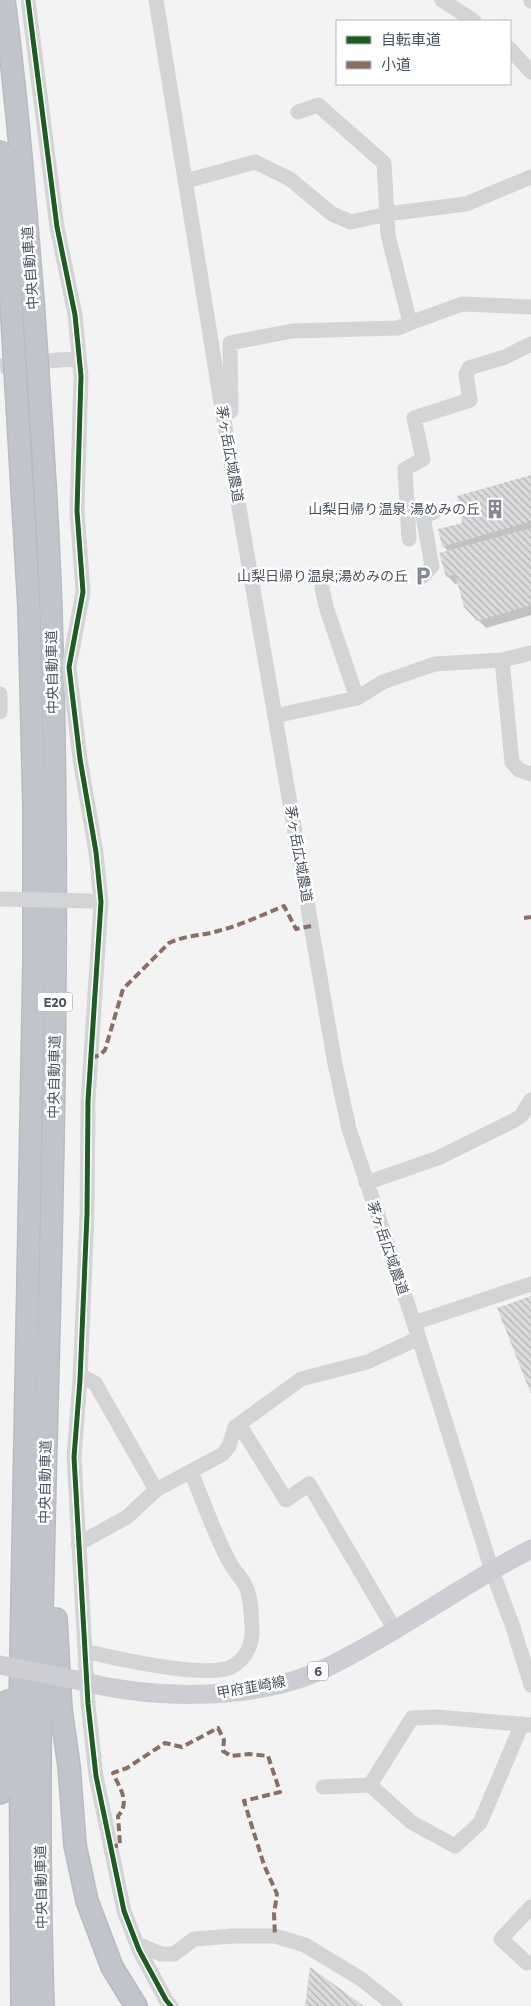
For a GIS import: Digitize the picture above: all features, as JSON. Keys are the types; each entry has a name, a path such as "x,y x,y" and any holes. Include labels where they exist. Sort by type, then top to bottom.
{"highway":[{"name":"中央自動車道","path":"4,0 25,197 39,390 51,608 55,806 52,1190 46,1432 41,1864 43,2006"},
{"name":"中央自動車道","path":"0,152 5,199 29,598 34,807 34,981 20,1756 22,2006"},
{"path":"46,1432 61,1710 69,1766 74,1845 87,1900 112,1967 136,2006"},
{"path":"0,1793 23,1510"}],"main road":[{"name":"甲府韮崎線","path":"0,1665 108,1687 191,1696 245,1691 309,1675 342,1660 531,1549"}],"street":[{"path":"28,0 57,227 74,315 82,376 77,511 83,592 70,667 80,759 96,852 96,901 88,1101 87,1214 80,1375 74,1457 85,1651 82,1682 96,1776 124,1911 137,1944 171,2006"},
{"name":"茅ヶ岳広域農道","path":"156,0 223,414 335,1064 349,1129 414,1322 492,1571 512,1624 531,1685"},
{"path":"442,0 472,20"},
{"path":"511,50 531,72"},
{"path":"298,112 318,105 384,163 388,235 410,323"},
{"path":"186,181 255,162 290,179 332,214 351,222 387,214 466,204 531,177"},
{"path":"223,414 232,411 230,343 292,331 398,328 462,304 531,307"},
{"path":"409,539 405,469 423,460 414,418 470,400 466,374 469,368 505,357 531,344"},
{"path":"58,360 80,359"},
{"path":"423,576 432,566 423,516 434,512"},
{"path":"322,588 327,610 356,698"},
{"path":"275,716 356,698 383,682 435,664 502,660 531,653"},
{"path":"502,660 512,762 519,770 531,774"},
{"path":"0,694 0,712"},
{"path":"0,899 96,901"},
{"path":"366,1183 438,1158 512,1121 521,1116 531,1100"},
{"path":"414,1322 531,1284"},
{"path":"78,1544 127,1518 156,1490 223,1454 229,1446 239,1424 301,1379 367,1362 419,1338"},
{"path":"80,1375 95,1383 156,1490"},
{"path":"239,1424 286,1500 308,1484 395,1630"},
{"path":"85,1651 128,1662 200,1670 229,1668 241,1661 250,1648 252,1633 251,1610 246,1586 230,1563 191,1472"},
{"path":"220,1669 220,1693"},
{"path":"323,1787 370,1785 411,1822 455,1846 480,1823 526,1725 437,1717 412,1718 370,1785"},
{"path":"527,1963 501,1939 531,1907"},
{"path":"137,1944 161,1954 174,1954 194,1939 233,1936 275,1936 305,1946 361,1979 396,2006"}],"building":[{"name":"山梨日帰り温泉 湯めみの丘","path":"531,475 531,521 442,547 438,529 462,523 457,496"},
{"path":"531,528 531,605 477,621 464,607 455,574 446,577 439,553"},
{"path":"531,1296 531,1394 497,1308"},
{"path":"310,1967 364,2006 305,2006"}],"tunnel":[{"path":"0,366 58,360"}],"marked path":[{"path":"91,1058 100,1055 105,1050 123,989 169,943 181,938 227,929 284,906 296,929 311,926"},
{"path":"524,918 531,917"},
{"path":"110,1847 120,1845 118,1816 124,1805 123,1794 113,1773 127,1768 165,1743 182,1747 218,1728 224,1740 223,1751 231,1756 249,1754 268,1756 280,1792 244,1801 264,1865 277,1894 274,1914 275,1936"}],"cycle path":[{"path":"28,0 57,227 75,315 81,376 77,511 83,592 69,667 80,759 96,852 101,902 88,1101 87,1214 80,1380 74,1457 88,1704 96,1776 124,1911 139,1950 171,2006"}],"place":[{"name":"山梨日帰り温泉 湯めみの丘","path":"495,509"},
{"name":"山梨日帰り温泉;湯めみの丘","path":"423,576"}]}
